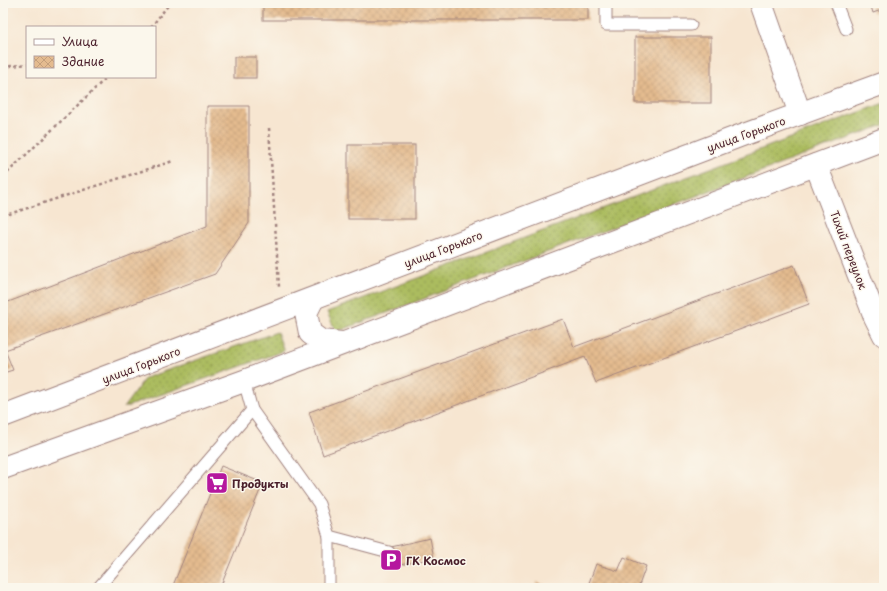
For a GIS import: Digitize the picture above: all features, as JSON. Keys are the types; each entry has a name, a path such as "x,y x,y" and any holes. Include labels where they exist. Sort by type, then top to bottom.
{"main road":[{"path":"761,3 800,114"},
{"name":"улица Горького","path":"3,416 884,83"},
{"path":"3,468 244,381 884,139"},
{"name":"Тихий переулок","path":"816,164 875,317 884,335"},
{"path":"313,299 306,314 310,333 321,341 342,343"}],"lane":[{"path":"606,3 606,25 691,25"},
{"path":"836,3 846,29"},
{"path":"244,381 252,410 319,504 329,536 329,588"},
{"path":"98,588 252,410"},
{"path":"329,536 389,552"}],"path":[{"path":"153,26 170,3"},
{"path":"3,67 26,64"},
{"path":"3,177 106,78"},
{"path":"269,128 278,284 280,291"},
{"path":"3,216 173,161"}],"green space":[{"path":"884,103 884,125 336,332 327,312"},
{"path":"277,332 284,351 123,408 145,378"}],"building":[{"path":"263,3 588,3 588,20 263,20"},
{"path":"870,3 884,3 884,9 873,13"},
{"path":"635,37 711,37 711,103 635,103"},
{"path":"234,57 256,57 256,78 234,78"},
{"path":"207,106 249,106 249,223 215,274 5,350 13,370 3,373 3,304 207,226"},
{"path":"348,145 415,145 415,219 348,219"},
{"path":"794,265 809,304 596,383 585,357 323,455 309,412 563,319 574,347"},
{"path":"221,466 263,483 220,588 172,588"},
{"path":"430,538 434,558 395,566 391,547"},
{"path":"624,557 646,566 638,588 587,588 596,564 618,571"},
{"path":"537,582 553,588 535,588"}],"place":[{"name":"Продукты","path":"217,483"},
{"name":"ГК Космос","path":"391,560"}]}
